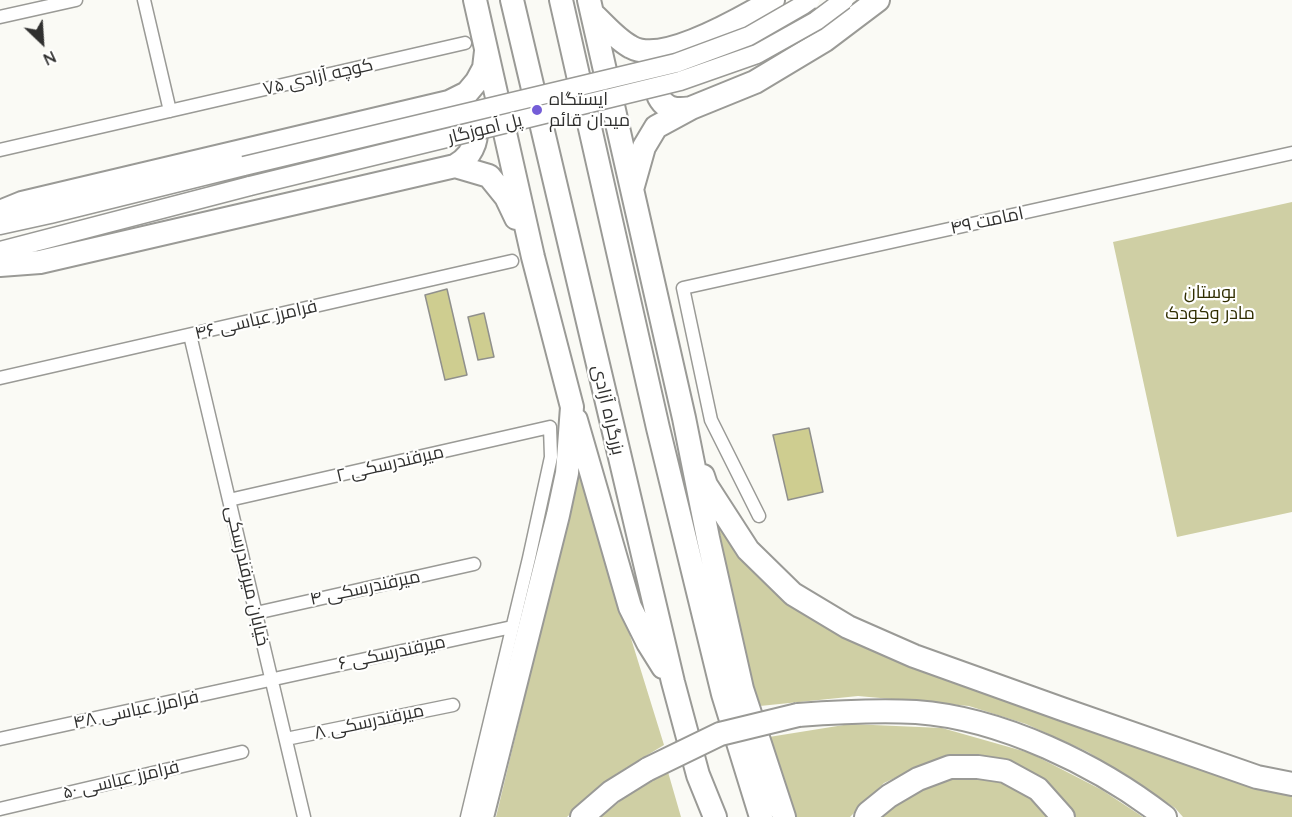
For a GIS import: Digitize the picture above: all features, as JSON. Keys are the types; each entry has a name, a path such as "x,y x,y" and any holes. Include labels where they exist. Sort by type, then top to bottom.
{"highway":[{"path":"475,0 476,46 523,259"},
{"name":"بزرگراه آزادی","path":"512,0 673,682 698,775 714,817"},
{"path":"561,0 658,428 723,694 760,817"},
{"path":"691,108 675,109 663,104 653,78 654,62 662,52 731,24 773,0"},
{"path":"632,190 644,147 656,127 691,108 755,82 825,40 878,0"},
{"path":"591,6 612,32 632,47 645,51 674,48"},
{"path":"591,6 684,418 742,689 784,817"},
{"path":"0,212 22,203 449,102 467,93 484,68 476,46"},
{"path":"0,265 40,262 455,166 468,156 475,143 476,129 470,115 459,105 449,102"},
{"path":"455,166 489,176 506,197 523,259 572,407 630,607 648,644 673,682"},
{"path":"482,817 558,515 567,473 572,407"},
{"path":"684,418 706,484 748,550 793,594 838,622 914,656 1020,694 1257,777 1292,784"},
{"path":"582,817 611,792 648,769 720,734 798,715 855,710 918,712 968,720 1036,742 1078,762 1141,798 1165,817"},
{"path":"866,817 889,796 918,779 950,767 978,767 1005,771 1038,789 1063,817"},
{"path":"698,775 703,817"}],"main road":[{"name":"پل آموزگار","path":"0,225 676,63 749,36 810,0"},
{"name":"پل آموزگار","path":"0,251 250,186 680,81 757,54 816,21 844,0"}],"street":[{"path":"0,17 76,0"},
{"path":"144,0 170,111"},
{"name":"کوچه آزادی ۷۵","path":"0,150 170,111 476,46"},
{"name":"امامت ۴۹","path":"759,516 711,420 683,288 1292,153"},
{"name":"فرامرز عباسی ۴۶","path":"0,378 523,259"},
{"name":"خیابان میرفندرسکی","path":"190,335 304,817"},
{"name":"میرفندرسکی ۲","path":"229,500 550,427 551,457 512,627"},
{"name":"میرفندرسکی ۴","path":"256,613 474,564"},
{"path":"467,817 512,627"},
{"name":"میرفندرسکی ۶","path":"272,680 512,627"},
{"name":"فرامرز عباسی ۴۸","path":"0,739 272,680"},
{"name":"میرفندرسکی ۸","path":"285,739 453,705"},
{"name":"فرامرز عباسی ۵۰","path":"0,809 242,752"}],"green space":[{"name":"بوستان مادر وکودک","path":"1292,202 1292,512 1177,537 1113,242"},
{"path":"579,450 616,590 664,745 616,774 567,817 496,817 568,518"},
{"path":"707,501 798,609 864,647 963,685 1292,793 1292,817 1183,817 1175,808 1088,752 1026,724 969,706 858,696 760,706 752,687"},
{"path":"850,724 942,728 1030,753 1102,790 1143,817 1069,817 980,757 933,760 884,783 850,817 794,817 769,737"},
{"path":"668,772 681,817 601,817 624,798"},
{"path":"982,775 1020,788 1049,817 876,817 901,795 943,778"}],"building":[{"path":"447,289 467,375 445,380 425,295"},
{"path":"484,313 494,357 478,360 468,317"},
{"path":"809,428 823,492 788,500 773,435"}],"place":[{"name":"ایستگاه میدان قائم","path":"537,110"}]}
